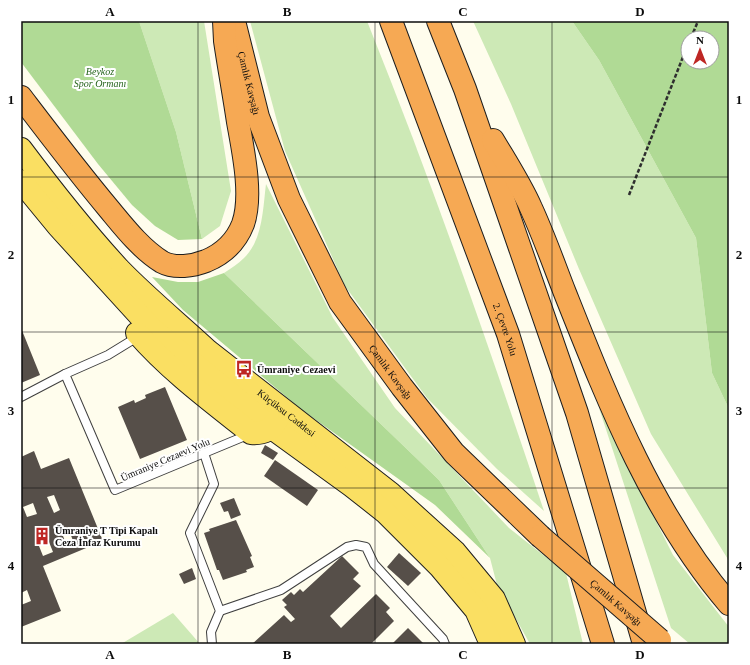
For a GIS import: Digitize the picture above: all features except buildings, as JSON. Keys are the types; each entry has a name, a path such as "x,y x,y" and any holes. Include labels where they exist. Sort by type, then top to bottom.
{"highway":[{"path":"21,97 74,167 126,229 145,249 163,263 182,267 200,264 219,255 233,242 243,223 246,197 246,170 225,41 224,21"},
{"name":"Çamlık Kavşağı","path":"234,21 261,124 289,199 340,302 402,387 454,453 540,536 656,643"},
{"name":"2. Çevre Yolu","path":"391,21 508,334 603,644"},
{"path":"438,21 465,89 656,643"},
{"path":"465,89 531,207 623,432 658,502 710,582 729,604"}],"main road":[{"name":"Küçüksu Caddesi","path":"21,149 44,180 119,269 208,352 390,493 455,552 494,599 514,644"},
{"name":"Küçüksu Caddesi","path":"21,181 141,328 150,328 272,428 352,486 390,518 440,566 476,610 491,644"},
{"path":"241,377 223,376 158,321 151,318 141,328 186,379 251,433 266,432 272,428 280,414 280,407"}],"lane":[{"path":"21,397 65,374 108,355 141,328"},
{"name":"Ümraniye Cezaevi Yolu","path":"65,374 115,490 251,433"},
{"path":"204,453 214,484 190,533 220,611 211,632 212,644"},
{"path":"220,611 281,590 347,547 356,545 366,547 374,564 443,639 445,644"}],"path":[{"path":"629,195 680,64"}],"green space":[{"name":"Beykoz Spor Ormanı","path":"21,21 139,21 176,132 202,239 178,240 155,226 132,205 98,164 21,62"},
{"path":"139,21 204,21 231,191 220,226 202,239 176,132"},
{"path":"250,21 367,21 459,264 544,511 497,469 427,398 345,286 285,151"},
{"path":"473,21 572,21 599,60 696,238 712,373 729,409 729,561 651,434 579,269 511,104"},
{"path":"572,21 729,21 729,409 712,373 696,238 599,60"},
{"path":"266,184 333,318 395,408 509,528 566,573 583,644 530,644 497,585 490,558 439,480 224,273 244,258 255,242 259,233 263,213"},
{"path":"224,273 439,480 490,558 435,505 302,410 183,310 152,277 178,282 198,282"},
{"path":"599,408 673,555 729,627 729,644 690,644 671,628"},
{"path":"173,613 200,644 121,644"}],"place":[{"name":"Ümraniye Cezaevi","path":"244,369"},
{"name":"Ümraniye T Tipi Kapalı Ceza İnfaz Kurumu","path":"42,536"}]}
